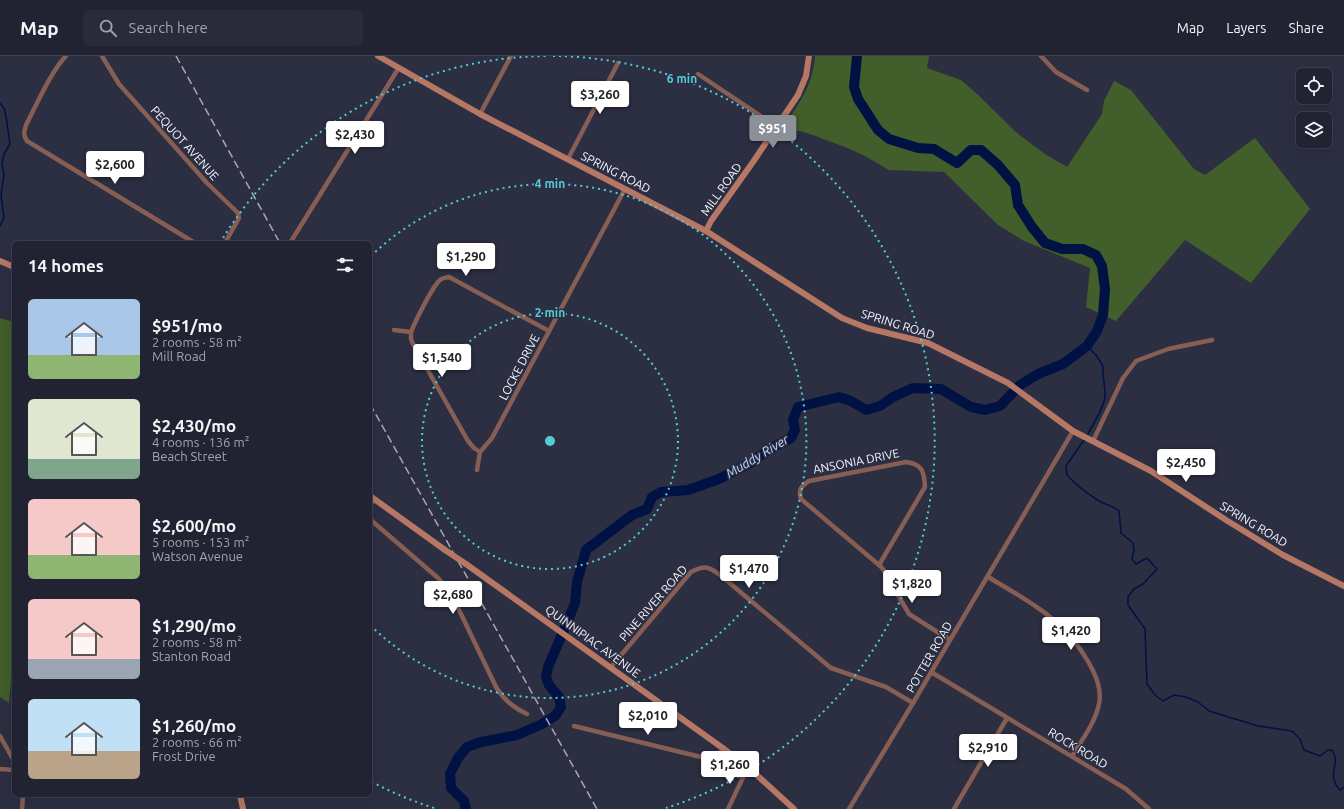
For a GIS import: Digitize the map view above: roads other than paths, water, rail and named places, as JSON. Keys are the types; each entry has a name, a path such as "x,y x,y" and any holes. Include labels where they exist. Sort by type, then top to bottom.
{"street":[{"path":"66,56 59,64 33,111 26,125 24,132 25,137 32,144 192,241"},
{"name":"PEQUOT AVENUE","path":"102,56 124,90 207,183 238,213 239,218 226,241"},
{"name":"SPRING ROAD","path":"378,56 398,69 480,114 706,231 842,318 867,328 928,343 1012,386 1073,431 1157,474 1226,520 1284,555 1344,586"},
{"path":"480,114 511,56"},
{"name":"MILL ROAD","path":"706,231 711,221 746,174 802,88 806,76 809,56"},
{"path":"1041,56 1056,72 1088,90"},
{"path":"568,159 618,63"},
{"path":"291,241 398,69"},
{"path":"698,74 776,127"},
{"name":"LOCKE DRIVE","path":"480,452 492,438 625,189"},
{"path":"0,261 12,266"},
{"path":"477,470 480,452 468,441 413,344 411,332 437,284 443,278 449,278 549,331"},
{"path":"394,330 411,332"},
{"path":"1093,441 1123,378 1136,361 1168,349 1212,340"},
{"name":"POTTER ROAD","path":"849,809 914,703 1073,431"},
{"name":"ANSONIA DRIVE","path":"880,565 925,487 924,474 919,466 906,462 815,479 803,484 800,490 801,500 880,565 909,614 950,640"},
{"name":"QUINNIPIAC AVENUE","path":"372,497 724,748 748,767 794,809"},
{"path":"372,521 438,578 450,591 496,688 512,706 527,714"},
{"name":"PINE RIVER ROAD","path":"611,667 691,572 699,568 707,567 715,571 831,668 886,687 914,703"},
{"path":"988,577 1032,603 1059,624 1083,653 1096,677 1100,690 1096,715 1072,756"},
{"name":"ROCK ROAD","path":"931,672 1126,789 1149,809"},
{"path":"954,809 1007,718"},
{"path":"574,726 705,758 715,756 724,748"},
{"path":"0,736 12,757"},
{"path":"728,809 748,767"},
{"path":"0,769 12,770"},
{"path":"22,809 23,797"},
{"path":"240,797 243,809"}],"waterway":[{"name":"Muddy River","path":"466,809 464,801 451,788 450,774 458,758 467,747 481,742 517,735 540,725 555,716 561,707 559,697 549,685 546,677 548,667 575,603 577,582 586,550 632,515 647,509 652,497 661,492 688,490 719,479 752,462 768,450 791,438 795,430 793,420 798,407 839,397 851,401 866,410 880,406 893,397 913,388 941,389 971,407 985,410 1000,406 1020,385 1038,374 1063,364 1087,346 1097,331 1103,315 1105,289 1102,266 1096,255 1083,249 1062,249 1045,243 1032,227 1018,205 1015,185 998,165 981,150 971,150 957,163 934,149 918,148 889,139 878,130 858,99 854,87 857,56"},
{"path":"0,103 4,108 6,116 10,144 4,154 2,164 4,175 1,195 4,218 0,226"},
{"path":"1087,346 1096,355 1103,366 1105,386 1105,398 1088,434"},
{"path":"1084,440 1066,466 1067,475 1078,486 1099,501 1119,511 1121,533 1133,543 1134,550 1132,559 1136,564 1147,558 1157,569 1143,584 1134,589 1128,597 1128,605 1145,629 1147,684 1155,695 1163,701 1174,695 1186,697 1198,702 1209,711 1258,726 1292,731 1300,739 1304,750 1320,756 1328,750 1332,750 1335,755 1334,779 1340,790 1344,787"}],"railway":[{"path":"176,56 279,241"},
{"path":"372,408 597,809"}]}
